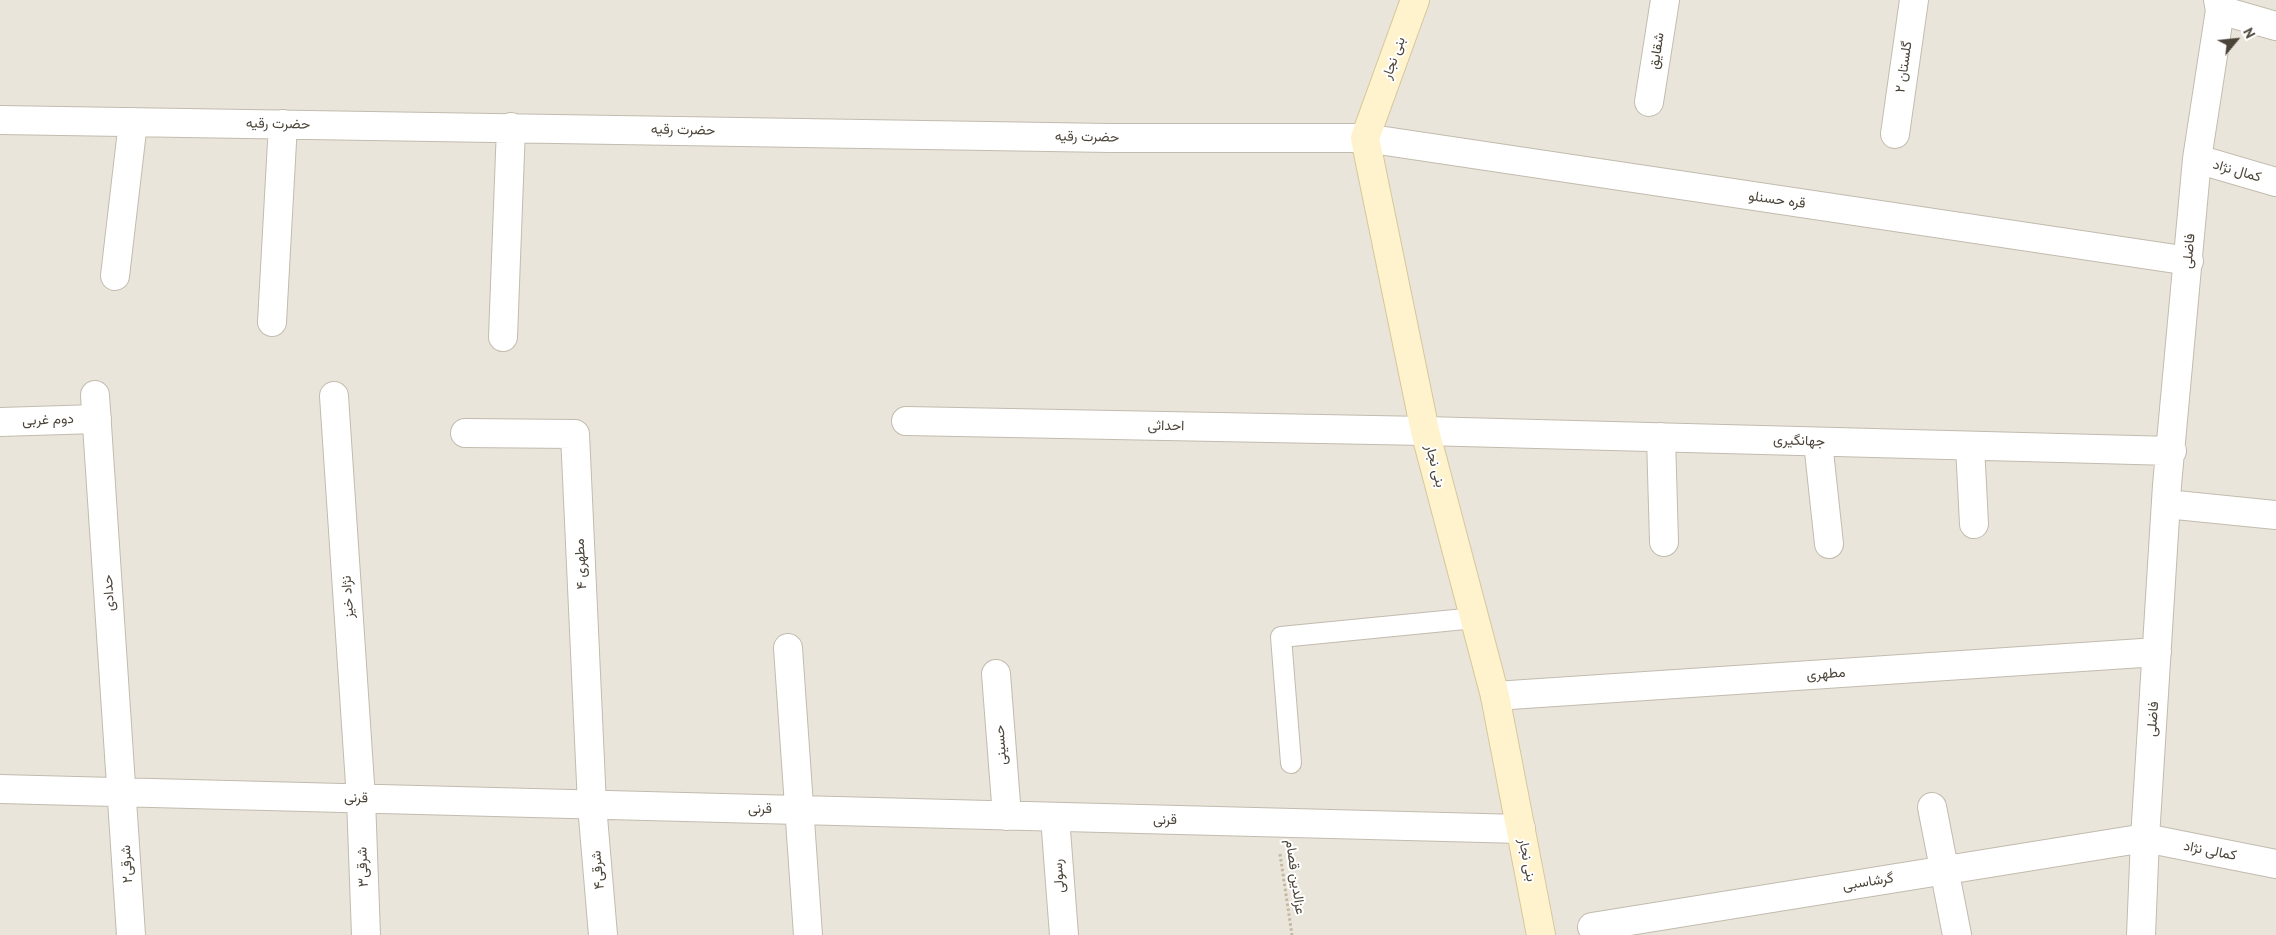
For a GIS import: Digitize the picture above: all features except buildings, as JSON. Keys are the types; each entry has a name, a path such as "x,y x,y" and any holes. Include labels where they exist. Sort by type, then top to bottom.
{"main road":[{"name":"بنی نجار","path":"1415,0 1365,138 1425,431 1495,696 1541,935"}],"street":[{"name":"شقایق","path":"1649,102 1665,0"},
{"name":"گلستان ۲","path":"1895,134 1914,0"},
{"path":"2219,5 2276,26"},
{"name":"فاضلی","path":"2141,935 2144,838 2166,504 2197,159 2219,5"},
{"name":"حضرت رقیه","path":"0,120 1100,137 1365,138"},
{"path":"116,276 133,122"},
{"path":"272,322 283,124"},
{"path":"503,338 511,127"},
{"name":"قره حسنلو","path":"1365,138 2189,261"},
{"name":"کمال نژاد","path":"2197,159 2276,182"},
{"name":"نژاد خیز","path":"334,396 361,799"},
{"name":"دوم غربی","path":"0,422 96,407"},
{"name":"حدادی","path":"96,407 123,792"},
{"name":"احداثی","path":"906,421 1425,431"},
{"name":"جهانگیری","path":"1425,431 2172,451"},
{"name":"مطهری ۴","path":"465,432 575,434 592,805"},
{"path":"1661,438 1664,542"},
{"path":"1818,442 1829,544"},
{"path":"1970,446 1974,524"},
{"path":"2166,504 2276,515"},
{"path":"788,648 801,810 808,935"},
{"name":"مطهری","path":"1495,696 2157,652"},
{"name":"حسینی","path":"996,674 1006,816"},
{"name":"قرنی","path":"0,789 1521,829"},
{"name":"۲شرقی","path":"123,792 131,935"},
{"name":"۳شرقی","path":"361,799 366,935"},
{"name":"۴شرقی","path":"592,805 603,935"},
{"path":"1932,808 1957,935"},
{"name":"رسولی","path":"1055,817 1064,935"},
{"name":"کمالی نژاد","path":"2144,838 2276,864"},
{"name":"گرشاسبی","path":"1592,927 2144,838"}],"lane":[{"path":"1291,763 1281,637 1475,618"}],"path":[{"name":"عزالدین قصام","path":"1275,822 1292,935"}],"shaded area":[{"path":"0,0 2276,0 2276,935 0,935"}]}
